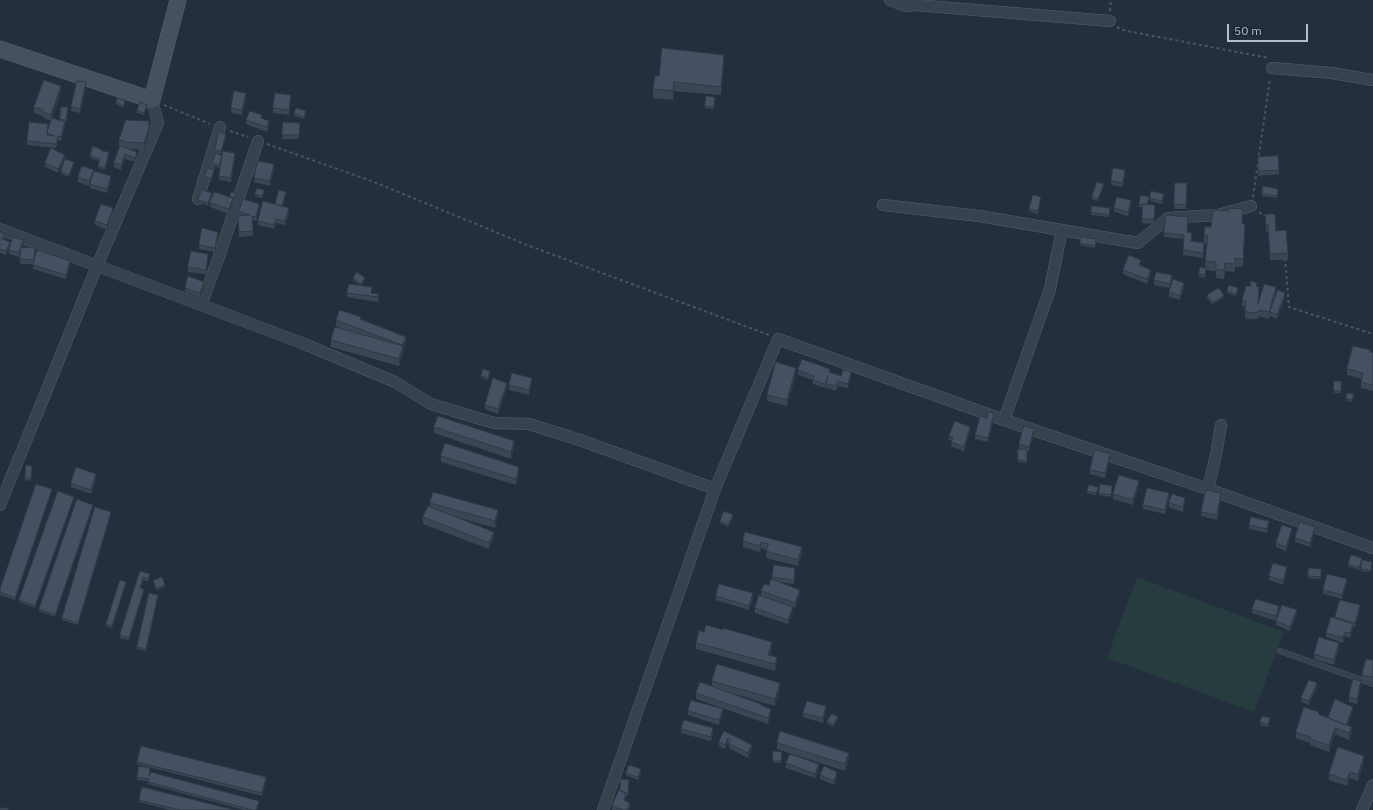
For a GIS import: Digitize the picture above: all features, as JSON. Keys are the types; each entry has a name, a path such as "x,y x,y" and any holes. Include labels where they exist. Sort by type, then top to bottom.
{"main road":[{"path":"0,49 152,100 178,0"}],"street":[{"path":"890,0 905,6 915,5 1110,21"},
{"path":"1272,68 1332,73 1373,80"},
{"path":"0,505 97,266 158,123 152,100"},
{"path":"198,199 220,127"},
{"path":"200,305 217,262 258,141"},
{"path":"883,205 979,216 1138,243 1168,218 1218,215 1251,206"},
{"path":"0,229 302,343 395,382 431,404 494,423 529,424 580,440 715,489"},
{"path":"1004,420 1050,289 1062,230"},
{"path":"603,810 715,489 778,339 1004,420 1208,489 1373,548"},
{"path":"1208,489 1221,425"},
{"path":"1362,810 1373,785"}],"lane":[{"path":"1280,651 1373,684"}],"path":[{"path":"1111,0 1110,21 1122,30 1273,59 1251,206 1272,221"},
{"path":"293,153 374,182 527,244 778,339"},
{"path":"1285,255 1289,307 1373,334"}],"green space":[{"path":"1137,577 1284,632 1254,712 1107,658"}],"building":[{"path":"662,48 724,55 721,87 674,82 673,91 653,89 655,76 659,76"},
{"path":"44,80 61,86 51,115 34,107"},
{"path":"77,81 86,82 80,109 71,107"},
{"path":"234,91 246,93 242,110 231,108"},
{"path":"275,93 291,95 289,110 273,108"},
{"path":"706,96 715,97 714,107 705,106"},
{"path":"118,98 125,101 123,106 116,102"},
{"path":"140,102 147,105 144,113 137,111"},
{"path":"61,107 68,107 66,120 60,119"},
{"path":"296,108 306,111 304,117 294,114"},
{"path":"250,111 262,115 261,118 269,121 267,127 246,120"},
{"path":"52,118 65,122 61,137 58,136 56,144 27,141 29,122 48,124 47,132"},
{"path":"126,120 149,121 149,128 144,143 119,140"},
{"path":"283,122 300,123 299,135 282,135"},
{"path":"219,132 226,134 221,152 215,150"},
{"path":"93,146 102,151 109,152 105,168 98,166 100,159 90,156"},
{"path":"120,146 137,152 135,158 125,154 121,165 114,163"},
{"path":"51,148 65,155 58,169 45,163"},
{"path":"223,151 235,153 231,178 219,176"},
{"path":"216,153 222,156 219,166 212,163"},
{"path":"1278,156 1279,170 1258,171 1258,157"},
{"path":"65,159 74,162 69,175 61,172"},
{"path":"258,161 274,164 270,181 254,178"},
{"path":"82,166 94,170 89,181 78,177"},
{"path":"208,168 214,170 211,179 205,177"},
{"path":"1113,168 1125,170 1123,183 1111,181"},
{"path":"94,171 111,176 107,189 90,184"},
{"path":"1097,182 1104,184 1098,199 1092,196"},
{"path":"1175,183 1187,183 1186,205 1174,204"},
{"path":"1263,186 1278,189 1277,196 1262,194"},
{"path":"257,188 264,190 262,196 255,194"},
{"path":"202,190 212,193 208,203 198,200"},
{"path":"279,190 286,192 282,206 275,204"},
{"path":"1151,191 1164,194 1162,201 1150,198"},
{"path":"214,192 233,198 229,209 210,203"},
{"path":"231,192 236,193 235,198 230,197"},
{"path":"1033,195 1041,197 1038,211 1029,209"},
{"path":"1141,195 1149,197 1147,205 1139,204"},
{"path":"1117,197 1131,200 1128,212 1114,208"},
{"path":"243,199 259,204 256,217 252,216 253,231 239,232 238,216 250,215 239,212"},
{"path":"263,201 289,208 285,221 276,219 274,225 258,221"},
{"path":"101,204 113,208 107,225 95,221"},
{"path":"1143,204 1155,205 1154,219 1142,219"},
{"path":"1092,206 1110,208 1109,215 1091,212"},
{"path":"1228,208 1243,209 1242,223 1245,224 1243,259 1235,258 1235,264 1225,263 1224,270 1216,270 1216,262 1205,261 1208,236 1204,236 1205,227 1211,227 1213,210 1228,211"},
{"path":"1266,214 1275,214 1276,231 1286,230 1288,253 1270,254"},
{"path":"1166,215 1188,217 1187,232 1192,233 1191,241 1204,243 1203,253 1183,250 1184,235 1164,233"},
{"path":"202,228 218,232 215,248 199,245"},
{"path":"0,232 4,233 2,239 10,242 6,251 0,249"},
{"path":"13,237 23,240 19,253 9,250"},
{"path":"1081,237 1096,239 1095,246 1080,243"},
{"path":"21,247 35,248 34,260 20,259"},
{"path":"37,250 70,261 66,275 33,265"},
{"path":"191,251 208,254 206,270 188,267"},
{"path":"1129,255 1141,260 1139,265 1151,270 1147,279 1123,270"},
{"path":"1200,267 1206,268 1205,275 1199,274"},
{"path":"357,272 365,278 361,284 353,278"},
{"path":"1156,272 1172,275 1170,284 1154,280"},
{"path":"188,276 204,282 200,293 185,288"},
{"path":"1173,279 1184,283 1180,296 1169,292"},
{"path":"1250,281 1257,283 1256,286 1259,287 1258,304 1264,284 1276,287 1269,312 1259,310 1258,312 1250,313 1245,311 1246,301 1242,300 1246,286 1251,286"},
{"path":"349,284 372,287 371,293 379,294 378,297 347,293"},
{"path":"1229,285 1238,288 1236,294 1227,291"},
{"path":"1219,288 1224,296 1212,303 1207,295"},
{"path":"1278,290 1285,293 1277,315 1270,312"},
{"path":"340,310 361,317 360,319 406,337 402,345 336,320"},
{"path":"335,327 403,346 399,359 331,340"},
{"path":"1353,346 1371,350 1370,352 1373,353 1373,385 1361,382 1363,373 1347,369"},
{"path":"802,359 830,369 829,372 841,376 843,370 851,372 848,384 838,381 836,386 826,384 828,376 825,384 813,380 814,376 798,370"},
{"path":"776,362 796,368 787,400 767,395"},
{"path":"483,369 490,371 488,378 481,376"},
{"path":"512,373 532,378 529,390 509,385"},
{"path":"493,378 507,383 498,409 485,405"},
{"path":"1334,381 1341,381 1341,391 1334,391"},
{"path":"1347,393 1354,394 1352,400 1346,399"},
{"path":"988,412 994,413 988,438 975,435 980,416 987,418"},
{"path":"438,416 514,441 511,452 434,427"},
{"path":"955,421 970,427 964,447 951,442 953,437 949,436"},
{"path":"1024,426 1034,429 1029,447 1019,444"},
{"path":"445,443 519,467 516,479 441,456"},
{"path":"1018,449 1027,450 1027,461 1018,460"},
{"path":"1095,450 1110,454 1105,473 1090,470"},
{"path":"26,465 32,466 31,479 25,478"},
{"path":"76,467 96,474 91,490 71,483"},
{"path":"1119,475 1139,481 1133,500 1113,494"},
{"path":"36,484 52,489 15,598 0,592 0,589"},
{"path":"1100,484 1112,486 1111,495 1099,493"},
{"path":"1089,485 1098,487 1096,493 1087,491"},
{"path":"1147,488 1169,493 1165,510 1143,505"},
{"path":"1206,490 1221,493 1217,515 1201,512"},
{"path":"58,491 74,497 35,606 19,600"},
{"path":"433,492 498,510 495,521 430,503"},
{"path":"1172,494 1185,498 1183,507 1169,503"},
{"path":"77,499 93,505 55,615 39,609"},
{"path":"428,506 494,532 489,543 423,517"},
{"path":"95,507 111,512 78,623 62,618"},
{"path":"724,511 733,515 728,525 720,521"},
{"path":"1251,517 1269,521 1267,529 1249,525"},
{"path":"1300,522 1315,527 1310,543 1295,538"},
{"path":"1282,525 1292,528 1286,547 1276,543"},
{"path":"745,532 802,547 798,560 766,551 768,544 761,542 760,546 743,541"},
{"path":"1351,555 1362,558 1359,568 1348,564"},
{"path":"1362,560 1372,562 1371,570 1361,569"},
{"path":"1273,563 1287,567 1283,581 1269,576"},
{"path":"774,565 795,568 794,580 772,577"},
{"path":"1309,568 1321,569 1321,577 1308,576"},
{"path":"140,571 150,574 148,579 143,577 140,588 144,589 129,638 120,635"},
{"path":"1327,574 1347,579 1342,595 1323,590"},
{"path":"162,577 165,585 157,589 153,581"},
{"path":"771,579 800,590 795,603 761,591 764,584 769,585"},
{"path":"120,580 126,582 112,626 106,624"},
{"path":"719,584 753,593 749,606 716,596"},
{"path":"149,593 158,595 146,649 137,647"},
{"path":"759,595 793,607 788,620 755,608"},
{"path":"1256,599 1279,606 1276,616 1252,609"},
{"path":"1340,600 1360,605 1355,623 1335,617"},
{"path":"1282,605 1297,610 1290,627 1276,621"},
{"path":"1331,617 1353,624 1350,633 1345,632 1343,638 1326,633"},
{"path":"706,625 723,630 723,628 772,642 768,655 777,657 775,664 696,643 699,630 704,632"},
{"path":"1319,637 1339,643 1334,660 1314,654"},
{"path":"1366,659 1373,660 1373,677 1362,675"},
{"path":"717,664 780,683 775,699 712,681"},
{"path":"1353,679 1361,681 1357,699 1349,697"},
{"path":"1309,680 1317,683 1309,701 1301,698"},
{"path":"700,682 771,709 768,718 696,693"},
{"path":"1335,699 1353,707 1346,725 1328,718"},
{"path":"691,700 723,709 719,720 688,711"},
{"path":"807,701 826,706 823,718 803,713"},
{"path":"1304,707 1352,727 1349,733 1335,728 1329,745 1310,739 1310,737 1296,732"},
{"path":"832,714 838,717 833,725 827,721"},
{"path":"1262,716 1270,718 1268,725 1260,722"},
{"path":"684,720 713,728 711,737 681,729"},
{"path":"724,731 752,745 748,753 729,744 731,740 728,738 725,745 719,742"},
{"path":"780,731 849,753 845,764 777,743"},
{"path":"141,746 266,777 262,793 137,762"},
{"path":"1338,747 1364,756 1358,775 1350,772 1347,780 1329,774"},
{"path":"773,751 782,752 781,761 773,761"},
{"path":"790,754 819,764 815,774 786,763"},
{"path":"629,765 641,769 638,777 626,773"},
{"path":"139,766 150,768 149,776 151,772 259,801 256,810 148,782 149,779 137,777"},
{"path":"824,766 837,772 834,781 820,775"},
{"path":"621,779 629,780 628,794 620,791"},
{"path":"142,787 235,810 180,810 139,800"},
{"path":"619,790 626,793 624,800 630,803 627,810 612,806"},
{"path":"0,808 8,808 8,810 0,810"}]}
